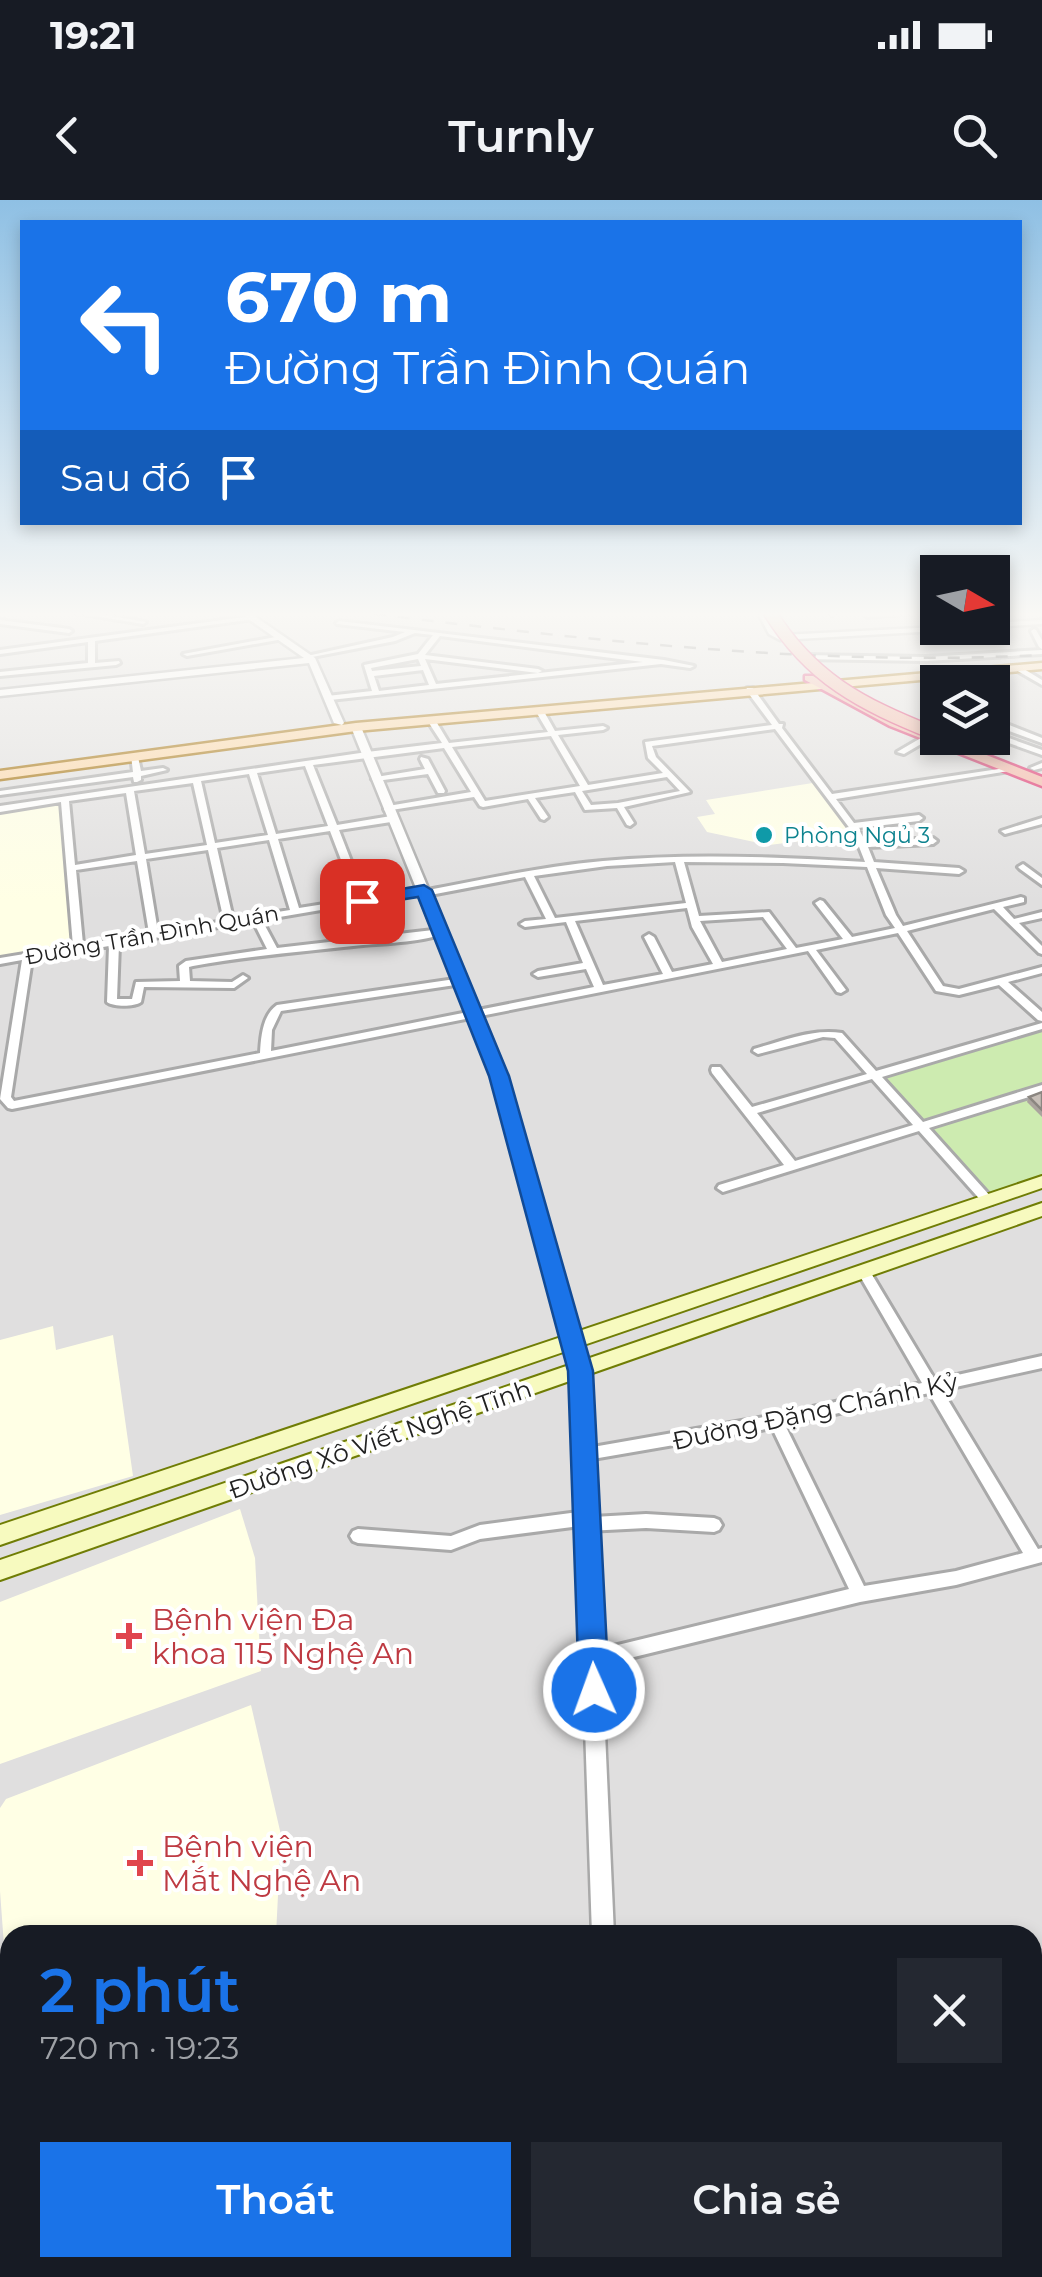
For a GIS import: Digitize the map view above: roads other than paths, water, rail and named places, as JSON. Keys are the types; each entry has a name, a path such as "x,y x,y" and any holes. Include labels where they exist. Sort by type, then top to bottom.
{"highway":[{"path":"877,708 920,727"},
{"path":"878,708 920,727"},
{"path":"884,708 920,726"},
{"path":"979,755 1009,770 1041,774"},
{"path":"987,755 1041,774"},
{"path":"998,755 1041,774"}],"main road":[{"path":"0,772 348,725 526,708"},
{"path":"0,772 348,725 560,708"},
{"name":"Đường Xô Viết Nghệ Tĩnh","path":"0,1534 1042,1182"},
{"name":"Đường Xô Viết Nghệ Tĩnh","path":"0,1570 1042,1209"}],"street":[{"path":"337,708 368,754 389,814 442,932 499,1076 581,1371 603,1925"},
{"path":"765,708 852,826 899,929 940,988 952,993 1042,970"},
{"path":"538,710 588,808 686,792 647,750 648,744 780,726"},
{"path":"431,720 475,794 485,804 667,775"},
{"path":"0,809 368,754 604,728"},
{"path":"1010,728 1042,740"},
{"path":"1010,741 1042,753"},
{"path":"901,752 920,742"},
{"path":"134,756 137,774 133,791 154,934"},
{"path":"424,759 441,791"},
{"path":"309,765 362,901"},
{"path":"0,793 162,770"},
{"path":"830,797 1009,770"},
{"path":"376,779 430,771"},
{"path":"252,773 294,910"},
{"path":"196,782 229,920"},
{"path":"71,868 332,828 475,794"},
{"path":"530,796 544,817"},
{"path":"65,799 78,948"},
{"path":"620,805 630,823"},
{"path":"852,826 919,818"},
{"path":"1006,831 1042,822"},
{"path":"863,844 933,841"},
{"path":"679,860 694,919 719,966"},
{"name":"Đường Trần Đình Quán","path":"0,961 229,920 603,863 679,860 869,864 959,871"},
{"path":"1023,867 1042,882"},
{"path":"529,875 552,921"},
{"path":"27,956 5,1098 8,1104 850,940 1021,900"},
{"path":"820,903 850,940"},
{"path":"525,924 692,906"},
{"path":"996,906 1042,951"},
{"path":"694,919 766,914 794,951"},
{"path":"1013,922 1042,915"},
{"path":"256,917 272,949"},
{"path":"569,919 600,990"},
{"path":"185,985 184,966 272,949 383,942 442,932"},
{"path":"649,938 670,976"},
{"path":"114,942 112,1002 136,1002 140,984 234,985 243,978"},
{"path":"810,948 840,990"},
{"path":"538,974 589,966"},
{"path":"265,1055 267,1030 275,1009 462,981"},
{"path":"1001,981 1042,1018"},
{"path":"748,1112 1042,1026"},
{"path":"758,1051 831,1033 840,1037 988,1200"},
{"path":"716,1070 792,1166"},
{"path":"723,1188 1042,1089"},
{"path":"593,1660 860,1594 956,1578 1038,1556 863,1271"},
{"name":"Đường Đặng Chánh Kỷ","path":"587,1454 776,1421 1042,1362"},
{"path":"776,1421 860,1594"},
{"path":"358,1536 451,1543 480,1532 586,1521 714,1524"}],"place":[{"name":"Phòng Ngủ 3","path":"764,835"},
{"name":"Bệnh viện Đa khoa 115 Nghệ An","path":"129,1636"},
{"name":"Bệnh viện Mắt Nghệ An","path":"140,1863"}]}
